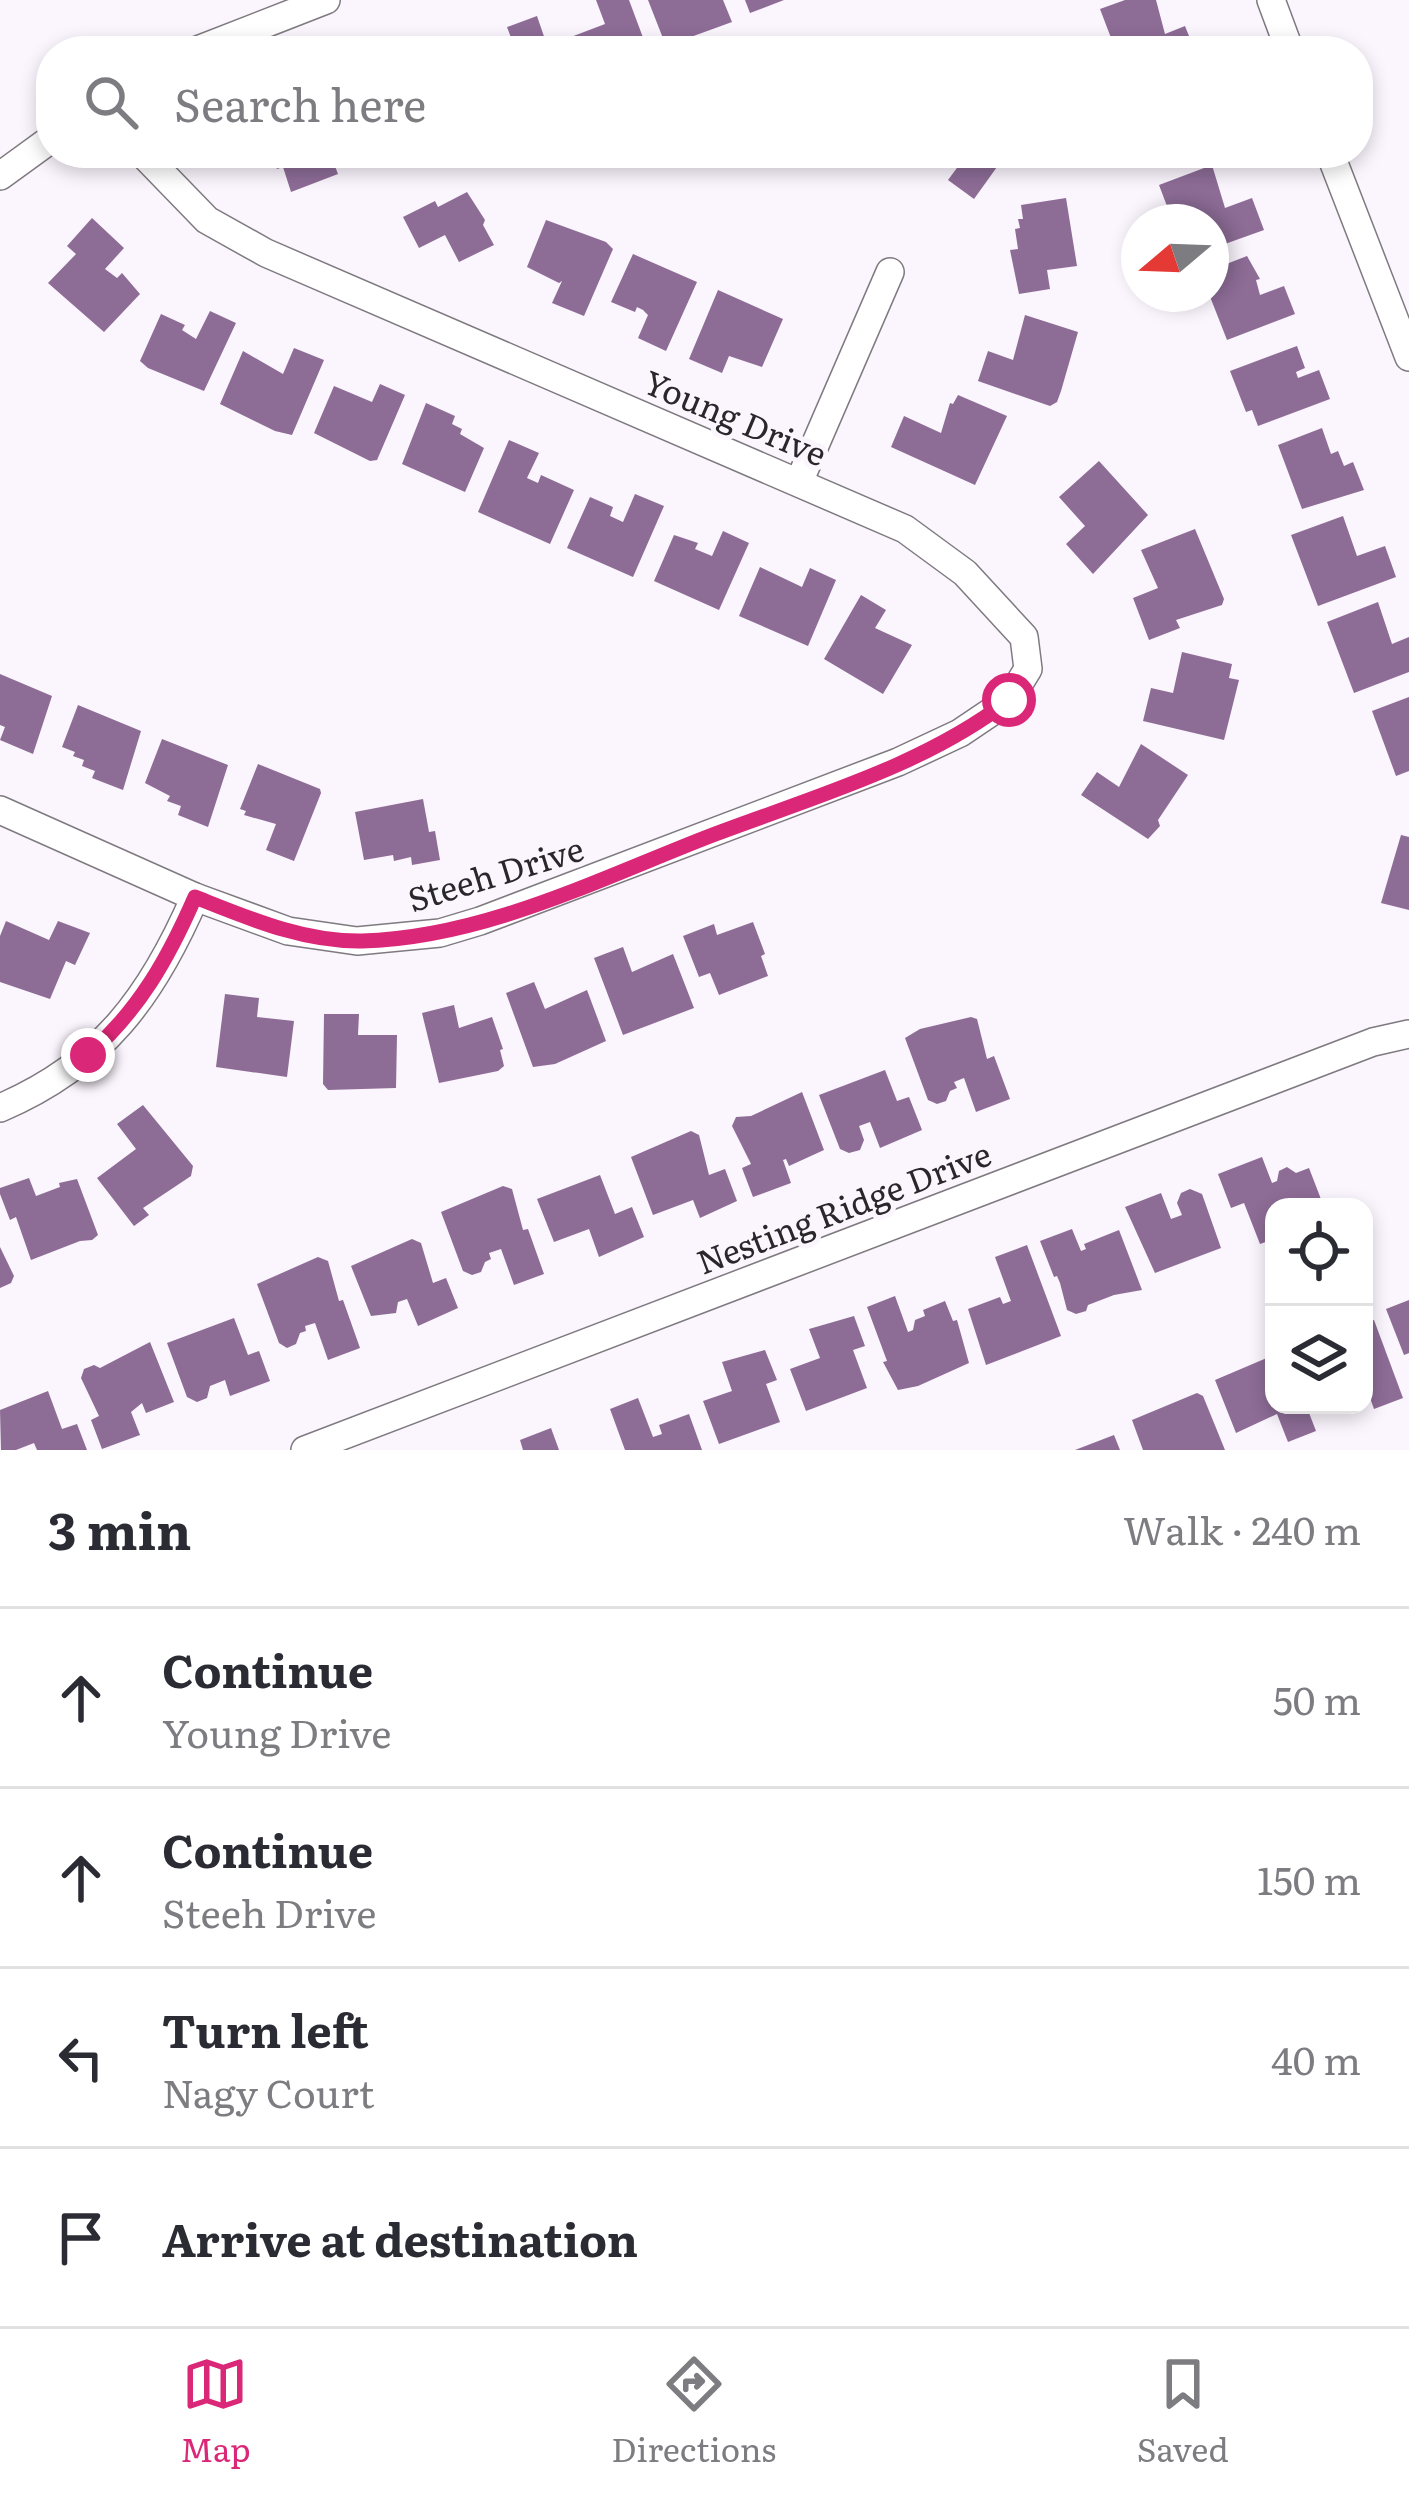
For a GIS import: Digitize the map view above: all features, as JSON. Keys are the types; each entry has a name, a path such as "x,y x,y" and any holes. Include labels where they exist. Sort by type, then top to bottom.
{"street":[{"path":"234,36 326,0"},
{"path":"1270,0 1284,36"},
{"path":"0,176 36,150"},
{"name":"Young Drive","path":"157,168 207,220 251,245 905,529 1003,611 1028,651 1028,669 1021,685 989,715 932,747 806,799"},
{"path":"1336,168 1409,358"},
{"path":"799,482 890,272"},
{"name":"Steeh Drive","path":"0,810 258,922 357,941 440,933 530,905 806,799"},
{"path":"0,1108 62,1074 113,1034 153,984 195,897"},
{"name":"Nesting Ridge Drive","path":"304,1450 1373,1042 1409,1034"}],"building":[{"path":"596,0 629,0 642,36 574,36 605,24"},
{"path":"648,0 723,0 732,22 694,36 662,36"},
{"path":"745,0 784,0 750,13"},
{"path":"1125,0 1156,0 1165,34 1185,26 1189,36 1110,36 1100,9"},
{"path":"537,16 544,36 510,36 507,27"},
{"path":"283,168 336,168 338,174 291,192"},
{"path":"957,168 996,168 974,199 948,180"},
{"path":"1213,168 1224,204 1166,204 1159,185"},
{"path":"467,192 494,245 459,262 445,235 419,248 403,217"},
{"path":"1066,198 1077,266 1047,270 1050,289 1019,294 1010,250 1018,249 1015,229 1020,228 1018,219 1023,219 1021,205"},
{"path":"1252,198 1264,230 1229,243 1229,207"},
{"path":"92,218 124,248 105,269 117,278 122,273 140,294 104,332 48,283 76,254 67,246"},
{"path":"546,220 606,242 613,249 584,316 552,303 562,281 527,267"},
{"path":"633,254 697,282 666,351 638,338 648,315 643,310 637,307 635,312 611,302"},
{"path":"1247,256 1260,279 1256,280 1260,295 1284,286 1295,314 1227,340 1216,312 1229,312 1229,263"},
{"path":"718,290 783,319 762,367 729,356 722,373 689,359"},
{"path":"210,311 236,323 204,391 140,361 161,314 185,325 182,330 196,339"},
{"path":"1025,315 1078,332 1057,402 1050,406 978,381 988,351 1013,360"},
{"path":"1297,346 1305,368 1296,372 1298,378 1319,370 1330,399 1258,426 1252,410 1246,412 1230,371"},
{"path":"294,348 324,360 292,435 220,404 243,351 283,374"},
{"path":"380,384 405,395 377,460 370,461 314,433 334,386 372,402"},
{"path":"958,395 1007,416 975,485 891,447 904,416 941,433 950,403"},
{"path":"426,403 455,416 452,424 462,429 460,434 484,448 465,492 402,464"},
{"path":"1322,428 1331,454 1338,451 1344,466 1353,462 1364,490 1302,509 1278,445"},
{"path":"509,440 539,453 527,478 538,483 541,475 574,490 550,544 478,512"},
{"path":"1099,461 1148,515 1093,574 1066,544 1085,526 1059,497"},
{"path":"635,494 664,506 633,577 567,548 590,497 613,507 610,516 623,522"},
{"path":"1343,516 1357,556 1385,546 1396,577 1318,606 1291,535"},
{"path":"1195,529 1224,599 1222,605 1176,620 1180,628 1149,640 1133,598 1158,588 1141,550"},
{"path":"723,531 749,543 719,610 654,581 674,535 698,543 695,549 712,556"},
{"path":"760,567 802,587 810,568 836,580 808,646 739,616"},
{"path":"861,595 886,610 875,628 912,645 883,694 824,659"},
{"path":"1378,602 1392,644 1409,637 1409,672 1354,693 1327,622"},
{"path":"1182,652 1232,664 1229,678 1239,680 1224,740 1143,721 1151,688 1173,693"},
{"path":"0,674 52,696 33,754 0,740 5,727 0,725"},
{"path":"1409,697 1409,771 1396,776 1372,711"},
{"path":"78,705 141,731 123,790 92,778 95,771 82,766 84,760 73,756 75,752 62,747"},
{"path":"162,739 228,765 208,827 178,815 181,806 145,783"},
{"path":"1141,744 1188,775 1148,839 1081,795 1097,772 1119,787"},
{"path":"258,764 320,789 294,861 266,850 276,824 244,815 246,811 240,809"},
{"path":"423,799 440,860 412,865 411,857 394,861 393,855 364,860 355,812"},
{"path":"1401,835 1409,837 1409,910 1381,903"},
{"path":"6,921 49,940 58,921 90,933 75,965 66,961 50,999 0,982 0,936"},
{"path":"753,922 768,976 719,995 710,973 699,977 683,936 714,924 717,935"},
{"path":"623,947 632,972 673,954 694,1008 623,1035 594,958"},
{"path":"534,982 545,1009 587,990 606,1041 555,1064 533,1067 506,993"},
{"path":"225,994 259,998 257,1017 294,1021 287,1077 216,1067"},
{"path":"454,1005 459,1028 492,1017 504,1066 439,1083 422,1013"},
{"path":"324,1014 359,1014 358,1035 397,1035 396,1088 328,1090 323,1084"},
{"path":"977,1019 987,1059 994,1056 1010,1099 976,1112 964,1078 954,1082 957,1088 946,1101 928,1100 905,1038 920,1029"},
{"path":"885,1070 897,1101 909,1097 922,1130 880,1148 870,1122 859,1126 864,1140 860,1150 840,1149 819,1095"},
{"path":"802,1092 824,1150 789,1166 783,1160 791,1183 753,1197 742,1168 751,1164 732,1126 736,1117 751,1116"},
{"path":"143,1105 193,1166 191,1176 143,1208 149,1215 134,1226 97,1178 136,1149 117,1124"},
{"path":"691,1131 699,1135 709,1175 725,1169 737,1201 700,1218 693,1200 653,1215 631,1157"},
{"path":"1262,1157 1272,1183 1287,1167 1296,1173 1309,1168 1321,1198 1265,1198 1265,1242 1260,1244 1244,1203 1231,1208 1218,1174"},
{"path":"600,1175 615,1214 632,1207 644,1237 599,1257 589,1229 554,1242 537,1199"},
{"path":"29,1178 36,1196 77,1179 98,1235 31,1260 16,1217 10,1220 0,1194 0,1188"},
{"path":"503,1186 512,1189 523,1230 528,1229 544,1274 514,1285 501,1249 489,1253 491,1259 481,1272 463,1271 441,1212"},
{"path":"1190,1189 1202,1194 1221,1248 1155,1273 1125,1207 1161,1193 1171,1219 1182,1215 1177,1203 1181,1193"},
{"path":"1072,1229 1081,1251 1086,1249 1084,1244 1119,1230 1142,1290 1114,1295 1076,1314 1067,1310 1040,1241"},
{"path":"412,1239 421,1243 433,1283 446,1278 458,1308 418,1326 407,1299 398,1302 396,1313 371,1316 351,1266"},
{"path":"1027,1245 1061,1336 986,1365 968,1309 1000,1297 1003,1304 1011,1301 995,1257"},
{"path":"0,1247 14,1276 0,1288"},
{"path":"318,1257 328,1261 360,1348 328,1360 315,1323 305,1326 296,1344 287,1348 279,1343 257,1284"},
{"path":"895,1296 908,1332 915,1320 925,1316 923,1310 945,1301 953,1321 957,1320 969,1363 898,1390 883,1362 887,1361 867,1307"},
{"path":"1409,1300 1409,1353 1404,1355 1386,1309"},
{"path":"854,1316 865,1346 853,1350 867,1388 806,1411 790,1369 820,1358 809,1329"},
{"path":"234,1318 248,1355 259,1351 270,1381 230,1396 225,1380 210,1386 207,1398 197,1402 187,1397 167,1343"},
{"path":"1373,1320 1403,1398 1374,1409 1373,1406"},
{"path":"150,1342 174,1402 146,1413 142,1403 131,1412 140,1435 102,1449 91,1420 99,1416 81,1378 84,1369 100,1368"},
{"path":"765,1350 777,1380 766,1384 780,1422 719,1444 703,1401 732,1391 722,1362"},
{"path":"1265,1359 1265,1414 1277,1414 1236,1433 1215,1380"},
{"path":"48,1391 62,1429 77,1424 87,1450 37,1450 34,1443 1,1450 0,1410"},
{"path":"1197,1393 1203,1396 1225,1450 1143,1450 1132,1420"},
{"path":"638,1398 653,1437 662,1434 659,1425 689,1414 702,1450 625,1450 610,1409"},
{"path":"1277,1414 1309,1414 1316,1431 1288,1442"},
{"path":"551,1428 559,1450 523,1450 520,1440"},
{"path":"1114,1435 1120,1450 1075,1450"}],"route":[{"path":"88,1055 113,1034 153,984 195,897 258,922 324,938 357,941 440,933 530,905 806,799 960,733 1009,700"}]}
